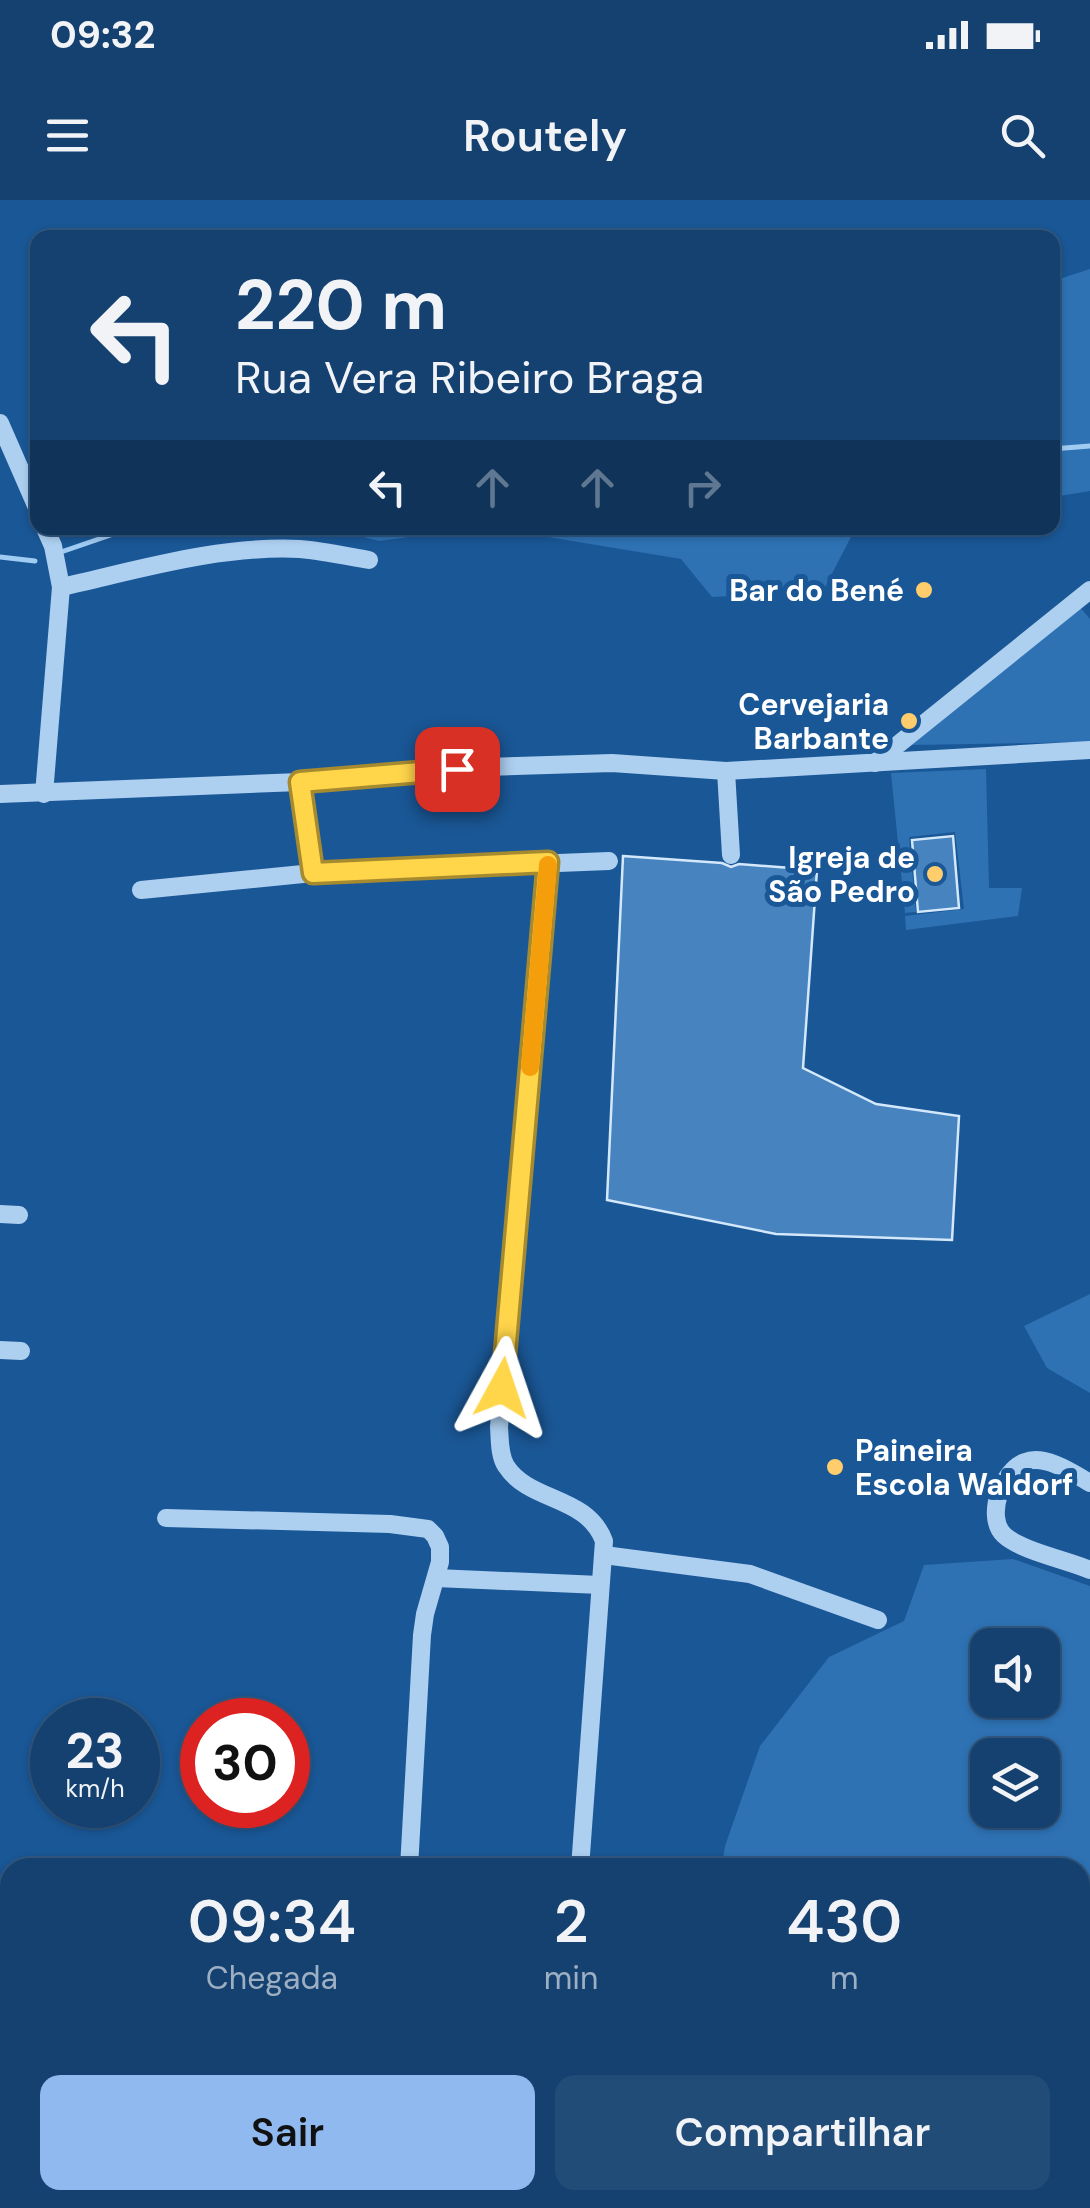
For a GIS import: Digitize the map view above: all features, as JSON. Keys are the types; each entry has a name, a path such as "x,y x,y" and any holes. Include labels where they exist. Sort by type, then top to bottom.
{"street":[{"path":"0,423 30,492"},
{"path":"44,794 61,587 48,535"},
{"path":"61,587 246,551 300,549 369,560"},
{"path":"874,764 1090,590"},
{"path":"0,794 300,782 468,768 612,762 726,771 1090,750"},
{"path":"726,771 732,855"},
{"path":"300,782 313,873"},
{"path":"141,890 313,873 609,861"},
{"path":"548,862 500,1447 504,1464 517,1478 571,1504 599,1526 604,1555 581,1858"},
{"path":"0,1350 21,1351"},
{"path":"1090,1482 1055,1465 1038,1460 1025,1462 1004,1481 996,1513 997,1526 1011,1540 1090,1570"},
{"path":"166,1518 412,1525 428,1529 435,1536 440,1547 436,1578 424,1614 410,1858"},
{"path":"604,1555 750,1574 878,1620"},
{"path":"436,1578 600,1585"}],"shaded area":[{"path":"1090,269 1090,491 1060,496 1060,279"},
{"path":"355,535 424,535 379,541"},
{"path":"507,535 852,535 823,591 712,597 681,559 548,537"},
{"path":"1079,606 1090,619 1090,742 910,745"},
{"path":"986,769 989,888 1022,888 1018,916 906,930 905,916 964,909 955,832 909,837 916,912 905,913 891,773"},
{"path":"1090,1294 1090,1393 1047,1368 1024,1326"},
{"path":"1013,1559 1090,1586 1090,1858 723,1858 760,1746 829,1657 904,1621 924,1565"}],"building":[{"name":"Igreja de São Pedro","path":"953,836 959,908 918,912 912,840"},
{"path":"623,856 722,863 731,867 739,864 817,870 803,1068 876,1104 959,1116 952,1240 776,1234 607,1200"}],"waterway":[{"path":"1060,448 1090,446"},
{"path":"64,551 111,535"},
{"path":"0,557 35,561"}],"slow traffic":[{"path":"530,1067 548,865"}],"place":[{"name":"Bar do Bené","path":"924,590"},
{"name":"Cervejaria Barbante","path":"909,721"},
{"name":"Igreja de São Pedro","path":"935,874"},
{"name":"Paineira Escola Waldorf","path":"835,1467"}],"route":[{"path":"457,769 300,782 313,873 548,862 502,1388"}]}
